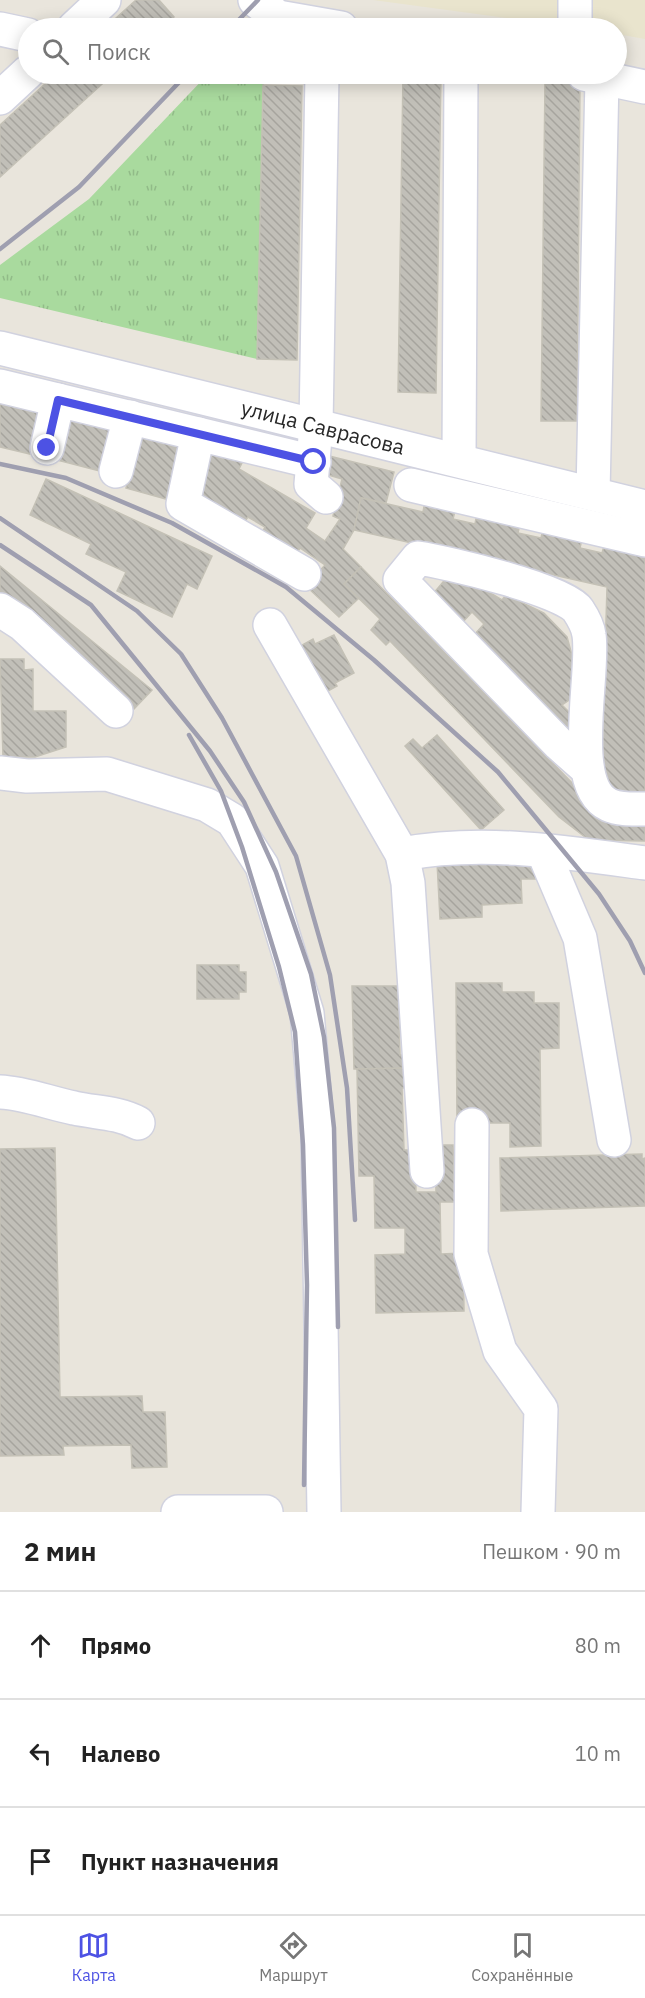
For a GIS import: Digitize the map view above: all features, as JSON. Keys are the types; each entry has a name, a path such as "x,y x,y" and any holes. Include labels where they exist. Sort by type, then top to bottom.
{"street":[{"path":"85,18 104,0"},
{"path":"255,0 283,18"},
{"path":"575,0 575,18"},
{"path":"0,29 18,33"},
{"path":"0,98 18,81"},
{"path":"627,83 645,87"},
{"path":"322,84 316,426 311,484 326,497"},
{"path":"459,459 461,84"},
{"path":"593,84 593,493"},
{"name":"улица Саврасова","path":"0,348 459,459 645,507"},
{"path":"0,386 314,462"},
{"path":"47,448 58,400"},
{"path":"116,471 130,417"},
{"path":"198,434 183,504 304,574"},
{"path":"411,485 645,540"},
{"path":"586,768 559,744 400,580 418,558 450,563 536,589 557,596 577,608 589,633 586,768 596,795 607,804 620,809 645,809"},
{"path":"0,610 22,624 116,711"},
{"path":"270,626 402,854 408,883 428,1171"},
{"path":"0,773 27,776 108,774 207,805 232,820 262,866 308,1013 318,1136 324,1512"},
{"path":"402,854 447,847 515,846 645,863"},
{"path":"543,851 580,938 614,1140"},
{"path":"0,1092 14,1092 75,1108 122,1114 138,1123"},
{"path":"472,1125 471,1254 500,1352 542,1409 538,1512"},
{"path":"178,1512 266,1512"}],"shaded area":[{"path":"373,0 645,0 645,39 627,36 627,18 507,18"}],"green space":[{"path":"198,84 264,84 257,359 0,298 0,265 89,199"}],"building":[{"path":"136,0 159,0 174,17 173,18 116,18"},
{"path":"45,84 102,84 0,177 0,125"},
{"path":"403,84 441,84 436,393 398,392"},
{"path":"545,84 580,84 577,421 541,421"},
{"path":"263,85 302,86 297,360 257,359"},
{"path":"0,396 42,406 30,454 0,447"},
{"path":"68,414 111,425 100,471 57,460"},
{"path":"143,430 182,442 166,499 126,488"},
{"path":"208,449 244,459 239,469 315,513 306,528 325,541 340,519 333,516 342,479 325,474 329,456 394,472 386,503 361,498 354,530 343,549 361,567 344,584 359,598 339,617 306,586 325,565 300,548 292,561 257,542 265,527 248,517 245,521 238,516 232,526 195,506"},
{"path":"46,479 212,556 197,589 187,584 172,617 117,591 126,572 86,554 91,544 30,515"},
{"path":"426,496 457,503 453,519 475,524 478,508 521,518 518,533 541,538 544,525 583,534 580,548 602,553 606,539 645,548 645,794 601,793 607,587 354,530 361,498 423,512"},
{"path":"0,566 152,690 134,709 0,599"},
{"path":"361,567 579,790 645,814 645,841 589,840 559,817 390,641 386,645 371,630 380,619 344,584"},
{"path":"449,575 482,588 502,600 506,595 544,613 567,637 572,655 572,698 562,705 577,720 568,733 475,634 484,624 472,612 462,623 433,594"},
{"path":"334,635 354,673 335,683 337,686 319,696 295,649 313,639 315,644"},
{"path":"0,659 24,659 24,670 33,669 33,711 66,711 66,747 35,757 3,757"},
{"path":"437,735 504,810 481,830 405,746 413,739 422,748"},
{"path":"537,857 538,879 521,879 522,903 482,905 482,917 440,919 437,862"},
{"path":"197,965 239,965 239,972 246,972 246,992 239,992 239,999 197,999"},
{"path":"456,983 502,983 502,992 534,992 534,1003 559,1003 559,1048 540,1049 541,1146 510,1147 510,1123 457,1123"},
{"path":"352,986 398,986 400,1055 412,1055 413,1068 354,1069"},
{"path":"413,1068 413,1088 402,1088 404,1150 415,1150 416,1192 436,1192 435,1145 453,1145 455,1202 440,1202 441,1254 463,1253 464,1311 376,1313 375,1255 405,1254 405,1228 375,1228 374,1176 359,1176 357,1069"},
{"path":"55,1148 60,1397 142,1396 143,1412 165,1412 167,1467 132,1468 131,1445 63,1446 64,1455 0,1456 0,1149"},
{"path":"642,1154 642,1159 645,1158 645,1206 501,1211 500,1158"}],"railway":[{"path":"241,18 258,0"},
{"path":"0,249 79,187 177,84"},
{"path":"0,464 66,478 172,523 286,587 374,660 498,772 599,894 630,941 645,973"},
{"path":"0,518 137,611 181,654 222,718 296,856 330,975 347,1088 355,1220"},
{"path":"0,545 91,605 210,751 244,802 276,872 311,974 324,1037 334,1128 338,1327"},
{"path":"189,735 221,791 242,847 279,967 295,1032 303,1145 307,1285 304,1485"}],"route":[{"path":"47,448 58,400 314,462"}]}
